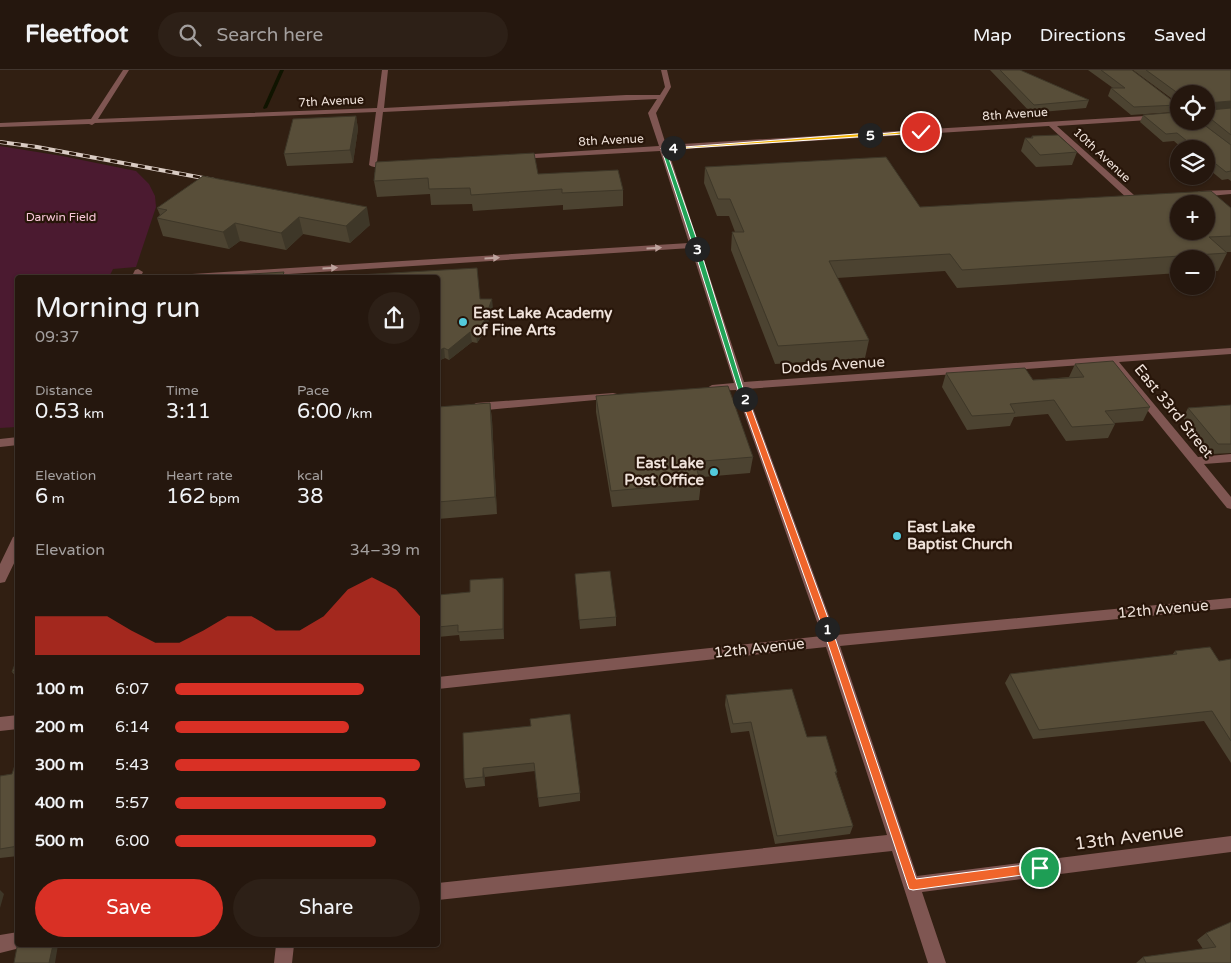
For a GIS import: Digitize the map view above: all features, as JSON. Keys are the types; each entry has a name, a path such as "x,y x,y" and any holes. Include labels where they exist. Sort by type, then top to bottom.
{"street":[{"path":"92,123 126,70"},
{"path":"385,70 373,165 402,164"},
{"path":"664,70 668,87 652,113 740,386 831,641 913,885 937,963"},
{"name":"7th Avenue","path":"0,126 380,110 626,97 662,97"},
{"name":"8th Avenue","path":"508,157 1170,116"},
{"name":"10th Avenue","path":"1050,123 1132,198 1152,197"},
{"path":"1192,194 1231,192"},
{"path":"223,275 696,245"},
{"name":"Dodds Avenue","path":"699,390 1231,351"},
{"name":"East 33rd Street","path":"1112,360 1231,505"},
{"path":"466,408 621,396"},
{"path":"0,442 15,441"},
{"path":"1195,460 1231,458"},
{"path":"0,578 15,546"},
{"name":"12th Avenue","path":"440,683 831,641 1231,603"},
{"path":"0,724 15,722"},
{"path":"440,892 898,842"},
{"name":"13th Avenue","path":"913,885 1231,844"},
{"path":"0,944 15,942"},
{"path":"283,963 285,947"}],"green space":[{"name":"Darwin Field","path":"0,146 136,171 149,184 155,196 156,207 136,267 113,269 110,275 15,275 15,427 0,428"}],"building":[{"path":"1000,70 1020,70 1089,100 1034,105"},
{"path":"1101,70 1132,70 1170,99 1170,105 1134,107 1111,88 1125,88"},
{"path":"1146,70 1231,70 1231,101 1215,102 1215,85 1170,85 1170,87"},
{"path":"1231,108 1231,135 1215,122 1215,110"},
{"path":"1170,113 1170,130 1211,130 1231,145 1231,171 1226,172 1215,163 1215,140 1186,140 1177,133 1166,134 1143,115"},
{"path":"356,116 350,150 284,154 293,119"},
{"path":"1058,135 1077,152 1040,155 1025,138 1033,138 1032,136"},
{"path":"534,153 538,174 618,170 623,190 562,193 562,189 471,195 470,188 429,189 428,178 374,181 376,162"},
{"path":"886,157 920,207 1211,191 1231,208 1231,236 1215,237 1215,195 1170,195 1170,240 1212,240 1227,253 1215,254 1215,250 1170,250 1170,257 962,270 950,254 829,261 869,340 778,346 732,232 744,232 730,199 718,199 705,167"},
{"path":"203,176 367,207 346,226 299,217 281,233 235,223 223,232 157,218 167,210 157,208"},
{"name":"East Lake Academy of Fine Arts","path":"477,268 480,299 492,299 484,321 476,333 470,332 448,350 444,348 440,350 440,275 358,275"},
{"path":"284,272 283,275 236,275"},
{"path":"1113,361 1150,407 1105,411 1115,424 1072,427 1054,400 1010,404 1015,413 972,416 946,373 1025,368 1033,380 1084,377 1075,364"},
{"path":"728,386 753,457 704,461 705,463 695,464 701,483 611,491 596,396"},
{"path":"490,403 495,497 440,502 440,407"},
{"path":"1231,405 1231,444 1218,444 1188,408"},
{"path":"610,571 616,617 579,620 575,574"},
{"path":"503,578 503,629 458,632 458,625 440,627 440,595 470,592 470,580"},
{"path":"1210,647 1219,661 1231,659 1231,741 1212,711 1039,730 1010,674 1177,654 1175,651"},
{"path":"792,689 807,737 826,736 837,772 835,772 853,826 777,836 751,722 733,724 726,695"},
{"path":"570,714 580,793 538,798 534,763 483,768 483,777 464,779 463,733 531,726 530,719"},
{"path":"15,765 15,846 0,849 0,776 12,774"},
{"path":"1231,922 1231,963 1146,963 1143,957 1216,947 1206,933"},
{"path":"17,947 53,947 49,963 14,963"}],"waterway":[{"path":"265,108 282,70"}],"railway":[{"path":"0,142 37,147 214,180"}],"place":[{"name":"East Lake Academy of Fine Arts","path":"463,322"},
{"name":"East Lake Post Office","path":"714,472"},
{"name":"East Lake Baptist Church","path":"897,536"}],"route":[{"path":"921,132 664,148 740,386 831,641 913,885 1040,868"}]}
